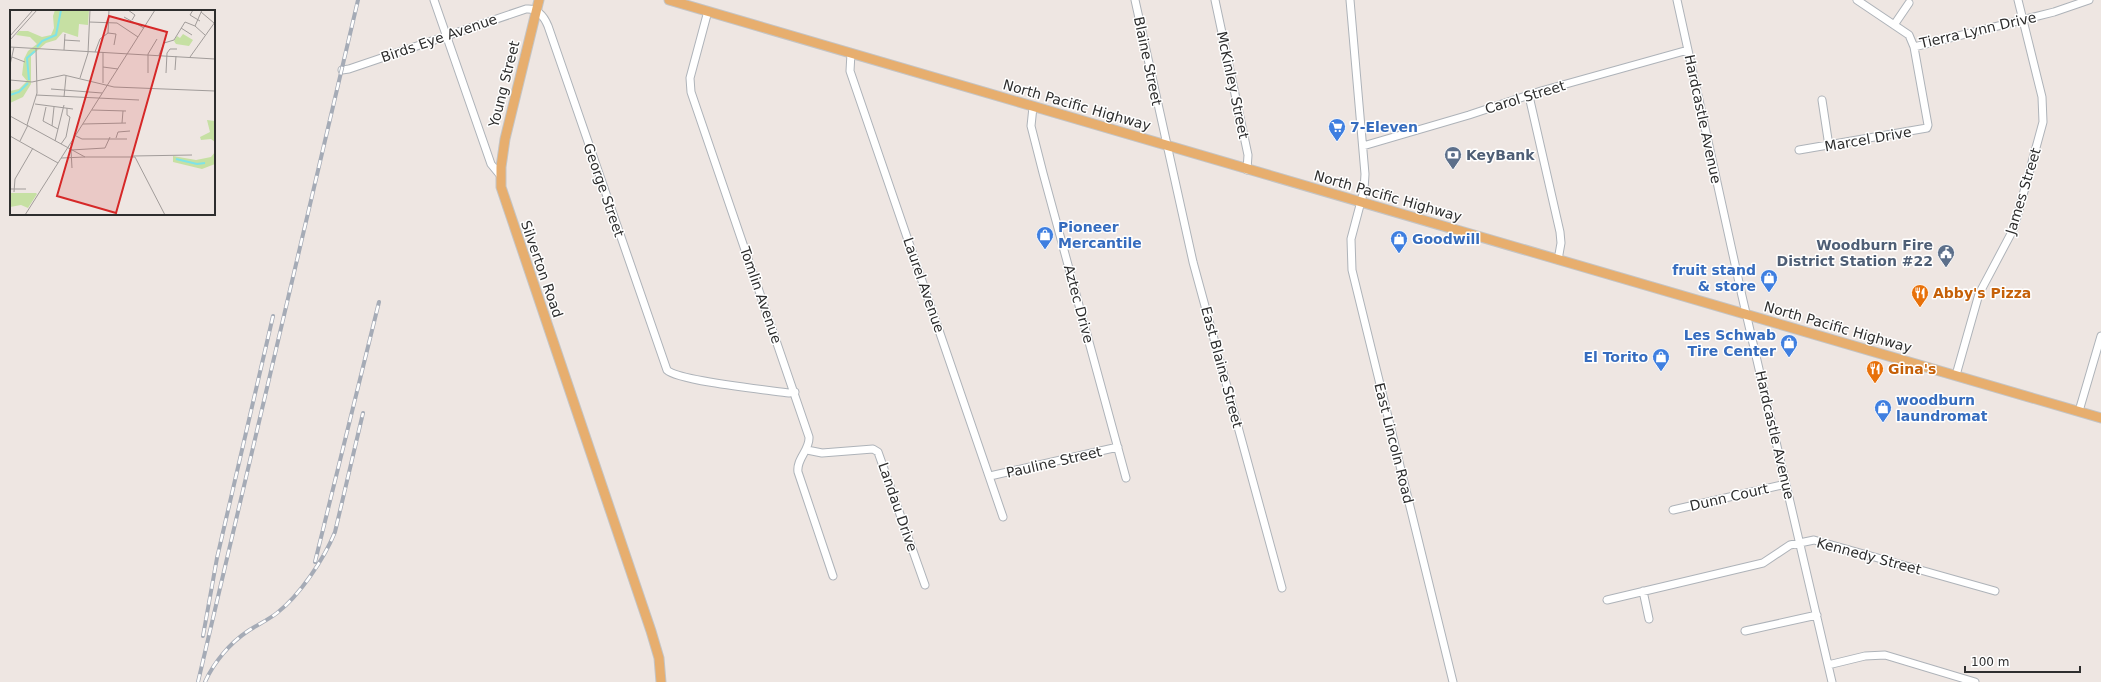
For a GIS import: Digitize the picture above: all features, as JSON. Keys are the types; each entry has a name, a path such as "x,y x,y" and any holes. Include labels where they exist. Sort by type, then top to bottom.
{"main road":[{"name":"Young Street","path":"500,175 505,139 539,0"},
{"name":"North Pacific Highway","path":"669,0 1360,203 2101,418"},
{"name":"Silverton Road","path":"500,175 504,200 656,647 661,682"}],"street":[{"name":"Silverton Road","path":"434,0 491,164 500,175"},
{"name":"Blaine Street","path":"1135,0 1166,146"},
{"name":"McKinley Street","path":"1215,0 1248,155 1247,170"},
{"name":"East Lincoln Road","path":"1350,0 1365,185 1351,240 1350,257 1379,384 1453,682"},
{"name":"Hardcastle Avenue","path":"1677,0 1747,315 1832,682"},
{"name":"Tierra Lynn Drive","path":"1857,0 1912,38 1914,47 2054,12 2089,0"},
{"name":"James Street","path":"1956,375 1978,294 2014,228 2043,122 2042,97 2018,0"},
{"path":"1894,25 1909,3"},
{"name":"Birds Eye Avenue","path":"342,70 349,69 526,9 537,11"},
{"name":"George Street","path":"537,11 543,16 548,26 663,360 669,372 688,378 789,393 795,392"},
{"name":"Tomlin Avenue","path":"708,11 690,78 691,92 795,392 809,437 807,450 798,464 799,476 834,576"},
{"name":"Marcel Drive","path":"1800,150 1927,128 1928,125 1914,47"},
{"name":"Carol Street","path":"1362,146 1529,96 1541,91 1688,50"},
{"name":"Laurel Avenue","path":"851,53 850,71 1003,516"},
{"path":"1529,96 1561,239 1558,260"},
{"path":"1822,100 1829,146"},
{"name":"Aztec Drive","path":"1032,107 1031,126 1041,166 1126,478"},
{"name":"East Blaine Street","path":"1166,146 1193,262 1282,588"},
{"path":"2079,411 2101,336"},
{"name":"Pauline Street","path":"990,476 1118,447"},
{"name":"Landau Drive","path":"807,450 822,453 873,449 878,452 925,585"},
{"name":"Dunn Court","path":"1673,510 1786,484"},
{"name":"Kennedy Street","path":"1607,600 1763,563 1781,550 1800,542 1817,540 1994,591"},
{"path":"1643,591 1649,619"},
{"path":"1745,631 1817,615"},
{"path":"1828,665 1866,656 1885,655 1975,682"}],"railway":[{"path":"198,682 358,0"},
{"path":"315,562 379,302"},
{"path":"203,636 217,558 273,316"},
{"path":"205,682 218,660 235,641 277,613 294,597 303,587 325,554 335,532 363,413"}],"place":[{"name":"7-Eleven","path":"1337,142"},
{"name":"KeyBank","path":"1453,170"},
{"name":"Pioneer Mercantile","path":"1045,250"},
{"name":"Goodwill","path":"1399,254"},
{"name":"Woodburn Fire District Station #22","path":"1946,268"},
{"name":"fruit stand & store","path":"1769,293"},
{"name":"Abby's Pizza","path":"1920,308"},
{"name":"Les Schwab Tire Center","path":"1789,358"},
{"name":"El Torito","path":"1661,372"},
{"name":"Gina's","path":"1875,384"},
{"name":"woodburn laundromat","path":"1883,423"}]}
